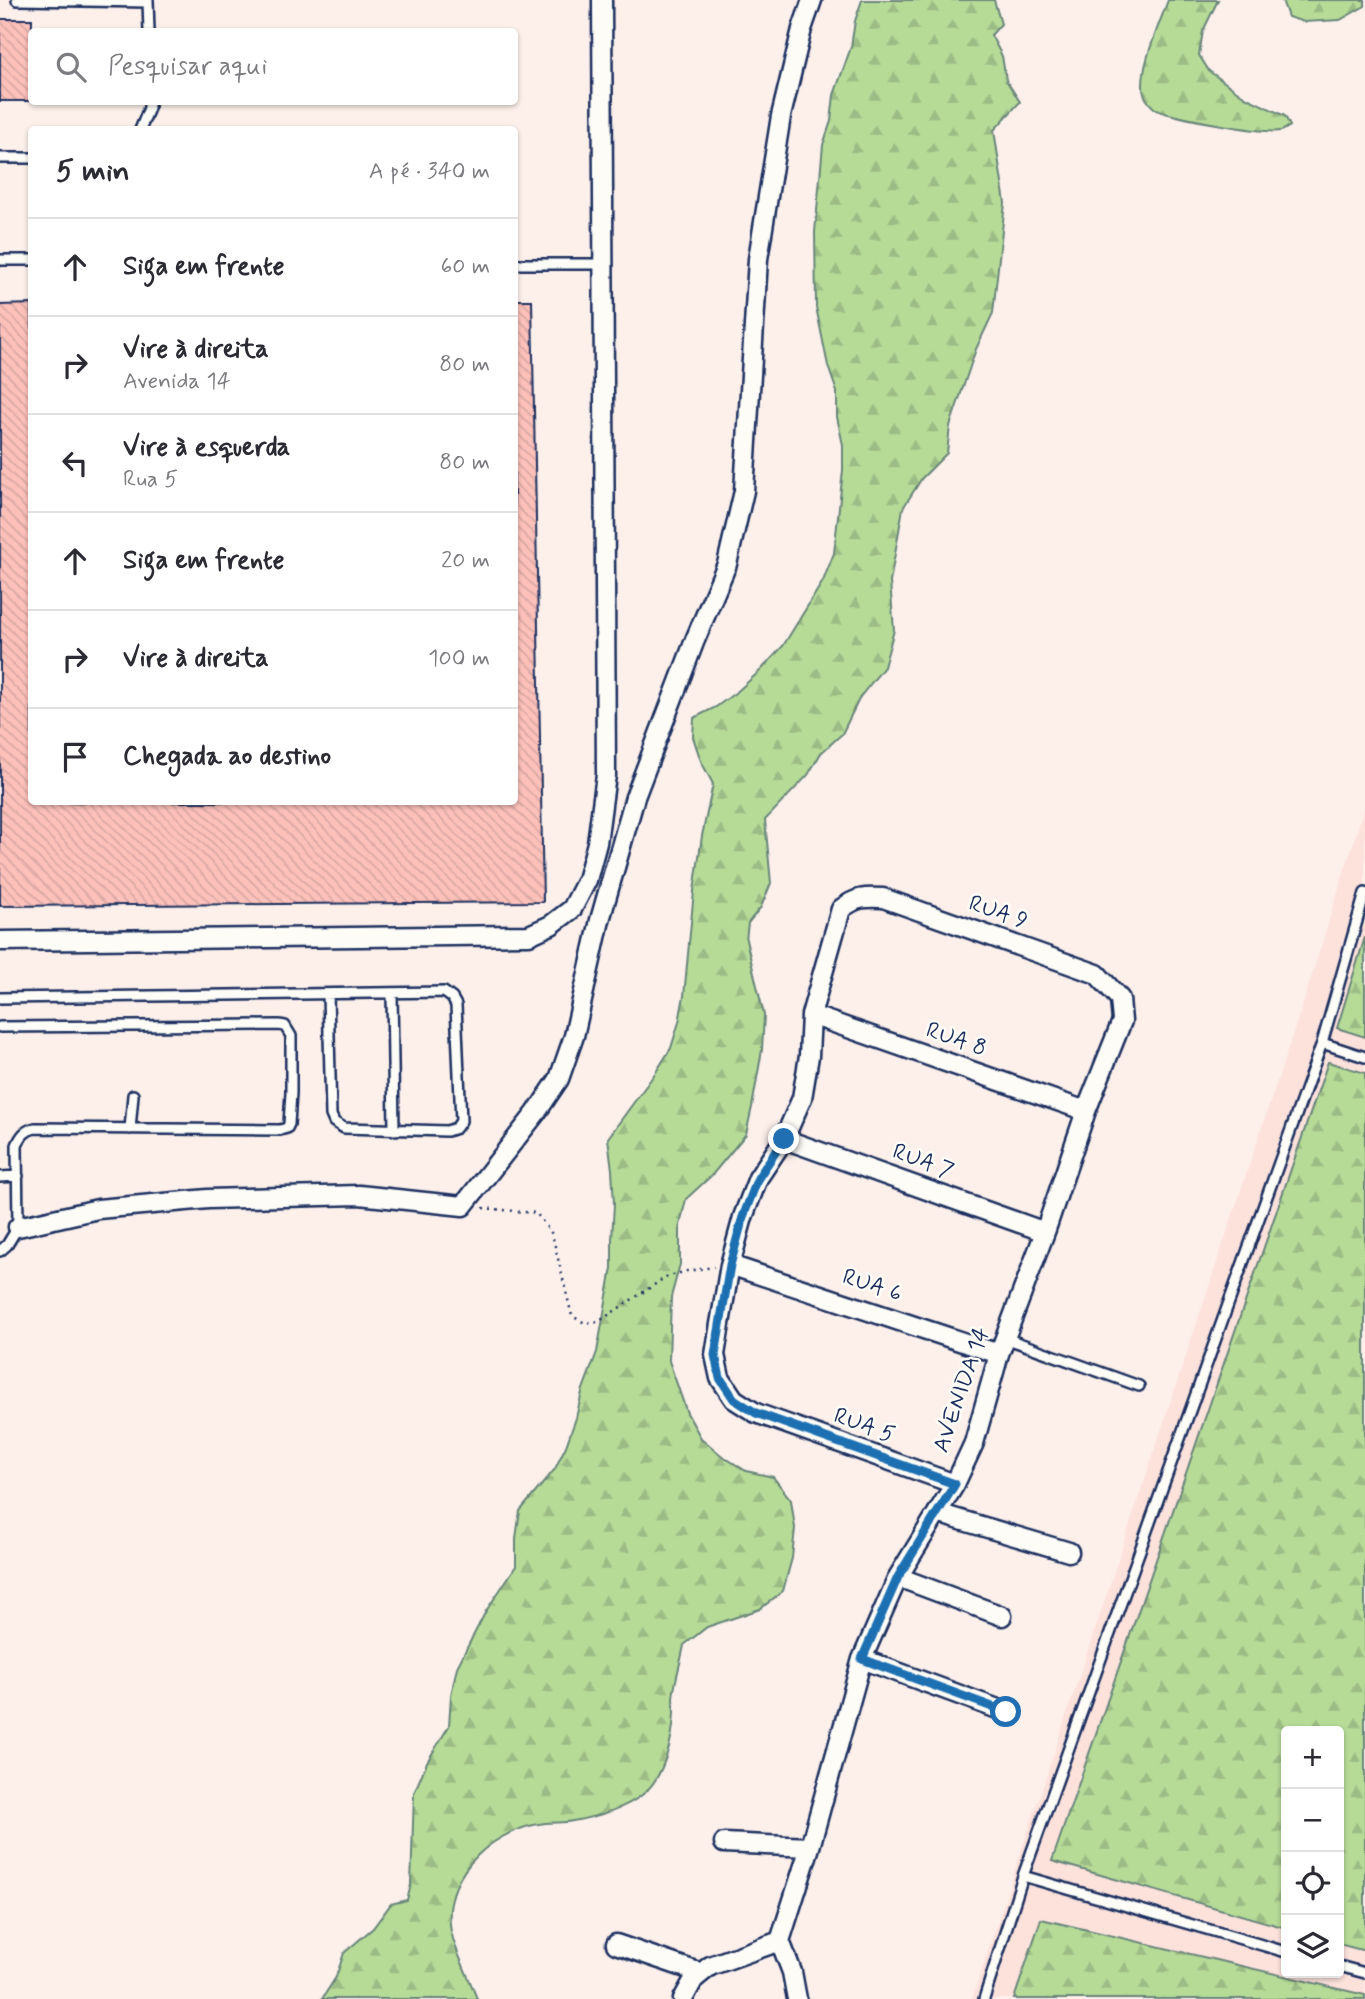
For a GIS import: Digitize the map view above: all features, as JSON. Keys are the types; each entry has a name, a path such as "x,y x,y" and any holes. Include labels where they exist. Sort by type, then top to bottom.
{"street":[{"path":"0,941 529,935 551,925 572,909 587,880 597,843 606,775 602,0"},
{"path":"18,1227 98,1209 208,1199 359,1195 463,1206 559,1079 574,1036 600,920 635,797 727,564 744,491 758,258 781,116 802,29 813,0"},
{"name":"RUA 5","path":"883,898 863,897 841,909 811,1015 809,1056 802,1098 784,1139 758,1178 743,1217 730,1265 715,1355 720,1378 734,1399 756,1413 955,1484"},
{"name":"RUA 9","path":"883,898 1097,974"},
{"name":"AVENIDA 14","path":"780,1941 810,1847 862,1659 898,1577 955,1484 974,1443 1002,1346 1045,1232 1086,1111 1122,1021 1120,999 1097,974"},
{"name":"RUA 8","path":"811,1015 1086,1111"},
{"name":"RUA 7","path":"784,1139 1045,1232"},
{"name":"RUA 6","path":"730,1265 1002,1346"},
{"path":"937,1513 1069,1552"},
{"path":"898,1577 1002,1616"},
{"path":"862,1659 1006,1712"},
{"path":"723,1843 810,1847"},
{"path":"683,1999 694,1979 710,1966 780,1941 792,1972 797,1999"},
{"path":"616,1944 701,1973"}],"lane":[{"path":"18,0 148,1 149,28"},
{"path":"142,126 149,105"},
{"path":"0,158 28,158"},
{"path":"0,260 28,260"},
{"path":"518,264 604,264"},
{"path":"984,1999 1023,1876 1322,1043 1365,892"},
{"path":"0,998 328,993 444,992 456,1005 461,1121 456,1128 344,1128 334,1122 331,1115 328,993"},
{"path":"392,993 394,1130"},
{"path":"0,1027 279,1025 285,1026 291,1037 291,1093 287,1128 27,1130 17,1145 18,1227 0,1251"},
{"path":"1322,1043 1365,1057"},
{"path":"130,1129 132,1095"},
{"path":"0,1177 18,1176"},
{"path":"1002,1346 1139,1386"},
{"path":"1023,1876 1281,1951"},
{"path":"1344,1967 1365,1973"}],"path":[{"path":"463,1206 536,1213 552,1234 572,1316 584,1324 598,1322 667,1277 687,1271 730,1265"}],"shaded area":[{"path":"1365,805 1365,1999 972,1999 1305,997"}],"green space":[{"path":"862,0 994,0 1001,24 991,35 1002,56 1006,80 1020,102 994,130 1005,203 993,313 976,349 950,426 947,453 922,478 903,508 890,582 894,630 884,667 860,697 842,734 821,753 808,775 765,820 771,883 761,907 748,923 746,940 764,1015 762,1050 746,1134 712,1175 686,1199 680,1225 680,1264 671,1297 669,1361 687,1413 701,1438 746,1471 773,1477 791,1500 795,1528 792,1558 783,1591 760,1609 707,1627 684,1645 673,1697 674,1713 669,1746 662,1768 650,1788 627,1804 600,1815 570,1822 546,1823 509,1833 492,1843 465,1870 451,1905 450,1924 457,1951 477,1999 322,1999 336,1977 344,1953 373,1928 391,1904 407,1900 411,1885 414,1793 427,1762 449,1726 451,1695 457,1667 486,1611 516,1566 520,1511 555,1469 566,1446 597,1352 612,1268 614,1204 608,1138 671,1048 684,996 694,891 713,784 693,737 694,718 716,707 739,690 783,646 823,581 834,553 843,445 837,417 837,392 828,366 816,307 815,232 823,145 831,121 834,95 851,47"},
{"path":"1168,0 1218,0 1203,31 1199,55 1209,71 1245,97 1285,116 1290,126 1280,131 1238,128 1166,113 1151,105 1144,94 1144,72"},
{"path":"1282,0 1365,0 1365,6 1340,20 1304,22 1288,17"},
{"path":"1365,937 1365,1037 1337,1028"},
{"path":"1328,1062 1365,1073 1365,1951 1344,1945 1344,1726 1281,1726 1281,1927 1052,1861"},
{"path":"1041,1919 1281,1975 1281,1978 1293,1978 1365,1995 1365,1999 1014,1999"}],"building":[{"path":"0,19 32,19 32,28 28,28 28,101 0,101"},
{"path":"518,300 532,300 543,902 0,906 0,305 28,304 28,805 518,805"}],"route":[{"path":"784,1139 758,1178 743,1217 730,1265 715,1355 720,1378 734,1399 756,1413 955,1484 898,1577 862,1659 1006,1712"}]}
